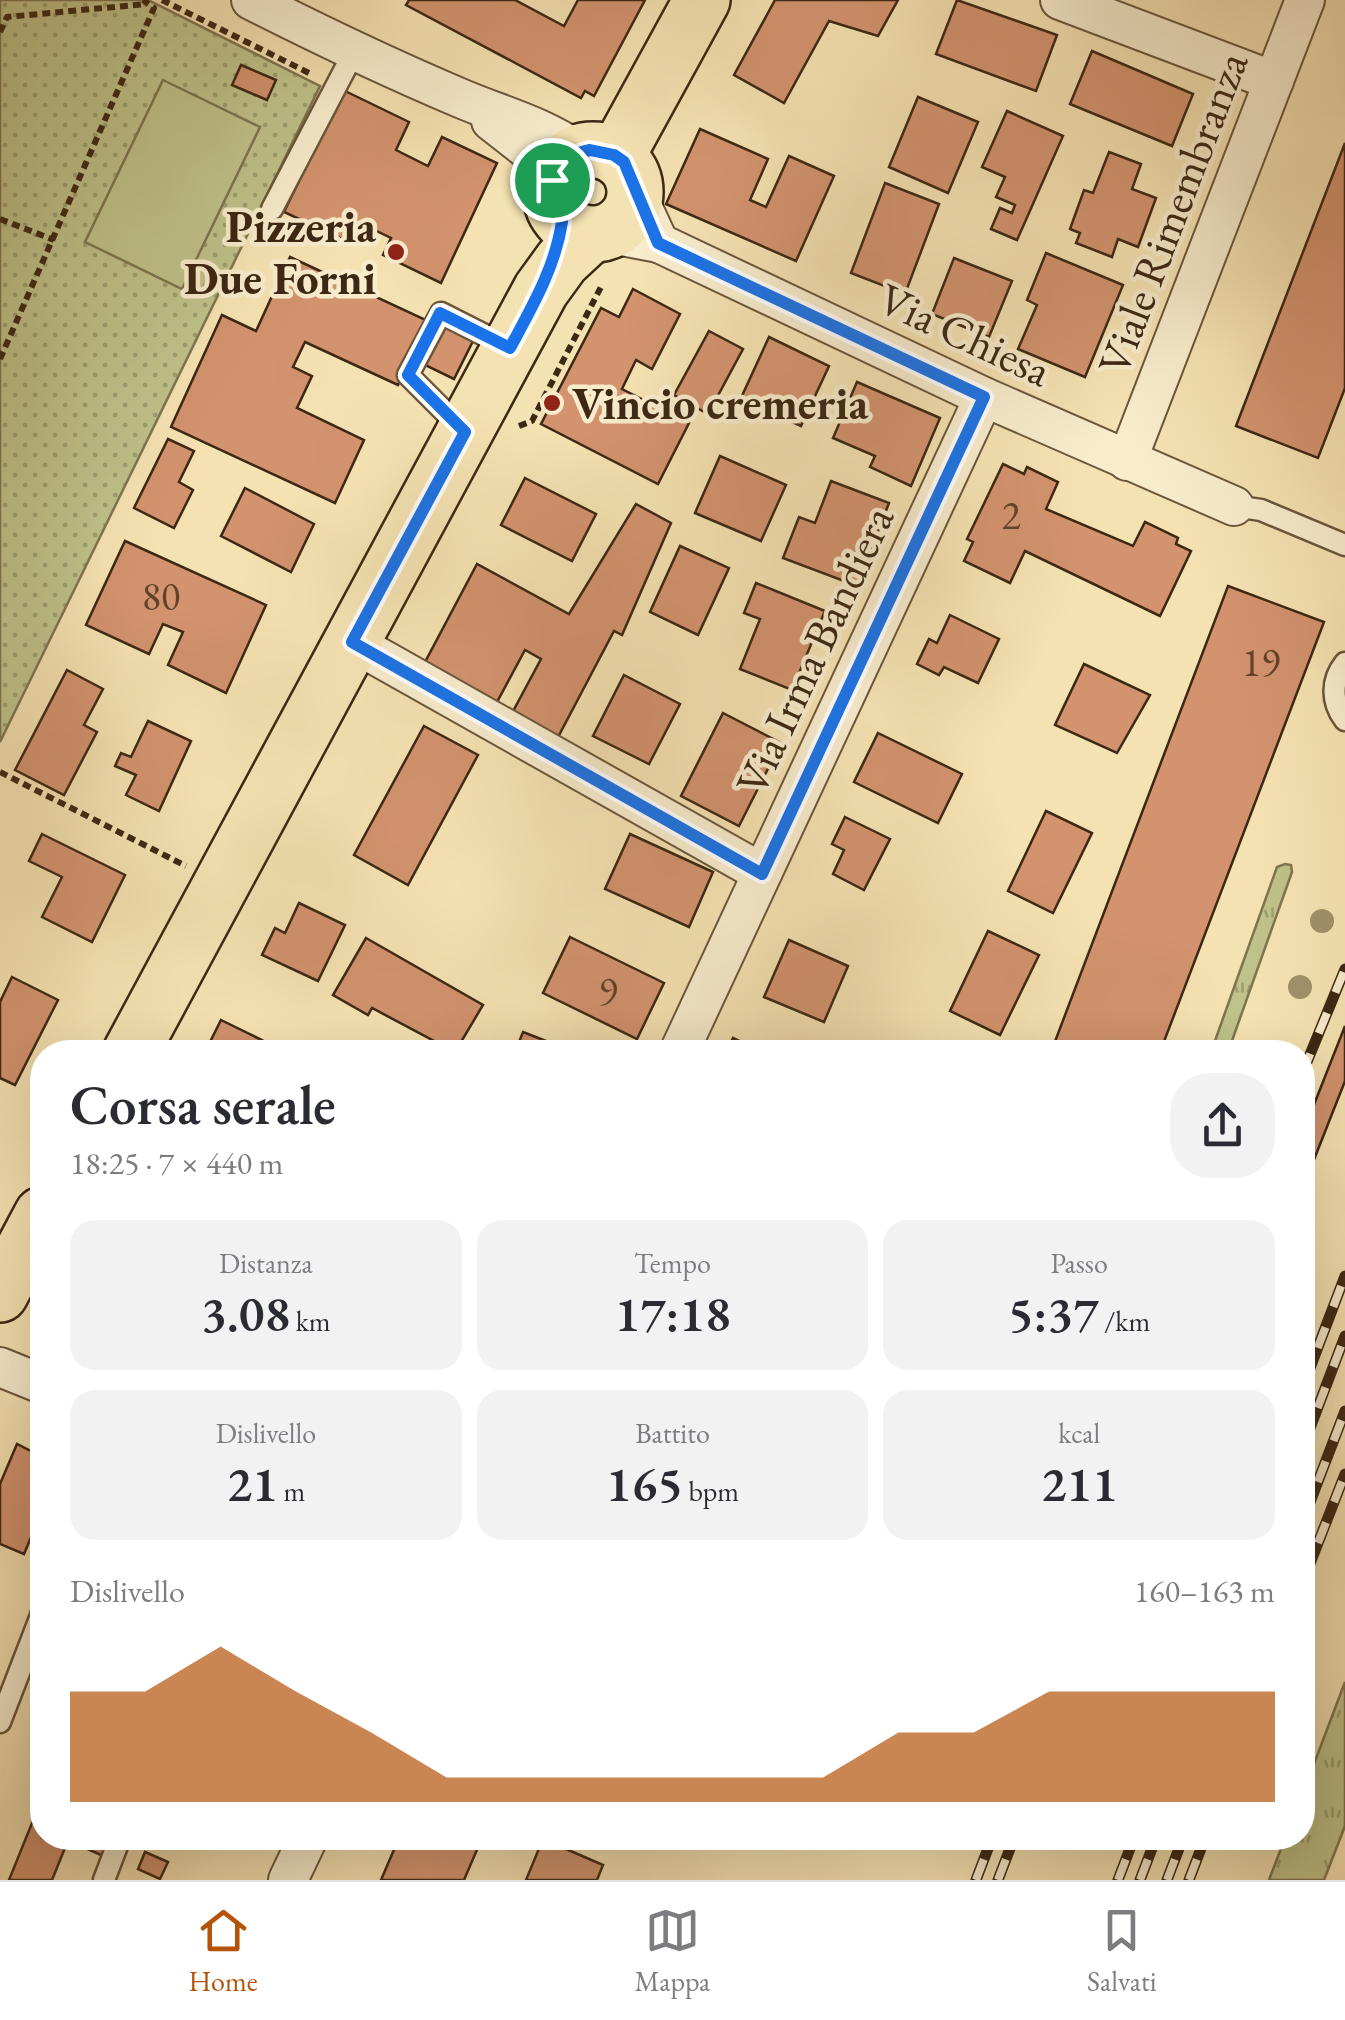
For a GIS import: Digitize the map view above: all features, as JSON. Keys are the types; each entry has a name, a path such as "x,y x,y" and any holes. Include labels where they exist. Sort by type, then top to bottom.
{"main road":[{"path":"136,1040 542,290 600,202 702,0"},
{"path":"0,1294 30,1238"}],"street":[{"path":"251,0 354,52 466,100 537,158 600,202"},
{"path":"1060,0 1274,81"},
{"name":"Viale Rimembranza","path":"1128,461 1305,0"},
{"name":"Via Chiesa","path":"600,202 984,397 1234,506"},
{"name":"Via Irma Bandiera","path":"685,1040 984,397"},
{"path":"352,642 762,874"},
{"path":"0,1366 30,1379"},
{"path":"288,1880 302,1850"}],"lane":[{"path":"272,209 354,52"},
{"path":"465,432 408,375 440,313 510,348"},
{"path":"1234,506 1261,510 1345,545"},
{"path":"1345,663 1334,685 1335,699 1345,720"},
{"path":"0,1722 30,1644"},
{"path":"104,1880 115,1850"}],"path":[{"path":"0,32 7,17 145,2 154,8 0,359"},
{"path":"0,219 54,240"},
{"path":"0,772 195,870"}],"green space":[{"path":"0,0 148,0 320,86 0,742"},
{"path":"163,80 260,127 182,289 85,242"},
{"path":"1291,865 1292,872 1232,1040 1215,1040 1277,867"},
{"path":"1345,1682 1345,1826 1324,1880 1269,1880 1280,1850 1315,1850 1315,1761"}],"building":[{"path":"409,0 515,0 564,26 578,0 645,0 594,96 585,91 581,98 406,5"},
{"path":"775,0 898,0 878,36 829,21 784,103 734,75"},
{"path":"957,0 1057,35 1036,91 936,54"},
{"path":"1092,51 1193,94 1172,146 1070,104"},
{"path":"241,65 276,80 267,100 232,85"},
{"path":"343,90 409,122 396,150 428,166 442,137 497,163 441,283 383,255 391,238 358,222 348,242 284,212"},
{"path":"918,97 978,122 948,193 889,167"},
{"path":"1007,111 1063,136 1017,240 991,229 1000,208 1012,213 1015,205 996,197 1005,177 982,167"},
{"path":"700,129 768,159 750,200 766,207 789,156 834,176 796,261 666,204"},
{"path":"1345,143 1345,388 1318,458 1236,426"},
{"path":"1109,152 1141,164 1132,189 1156,198 1138,247 1118,239 1112,257 1076,243 1080,233 1070,229 1084,190 1093,193"},
{"path":"885,183 939,204 905,294 851,273"},
{"path":"1046,253 1123,285 1085,377 1018,349 1037,305 1027,300"},
{"path":"290,257 428,321 398,385 305,342 293,367 312,376 297,408 364,440 335,503 171,427 222,315 256,331"},
{"path":"954,258 1012,281 989,337 932,314"},
{"path":"633,289 680,314 652,369 636,360 622,389 689,423 658,484 541,424 601,308 619,317"},
{"path":"442,324 474,339 454,379 423,364"},
{"path":"709,331 743,349 708,414 674,395"},
{"path":"769,337 829,366 801,426 741,398"},
{"path":"857,382 940,418 911,486 870,467 875,456 833,438"},
{"path":"168,439 194,451 179,482 193,490 174,528 134,508"},
{"path":"720,456 786,485 761,541 695,513"},
{"path":"1003,464 1024,474 1027,467 1058,482 1046,509 1133,546 1145,522 1178,538 1176,544 1191,551 1160,616 1025,551 1010,583 964,561 973,542 967,539"},
{"path":"525,478 596,514 572,561 501,525"},
{"path":"831,481 889,503 857,586 783,558 799,517 815,523"},
{"path":"245,488 314,524 291,572 221,536"},
{"path":"636,504 671,523 622,635 614,631 557,739 511,715 541,659 525,650 497,702 424,664 477,564 569,614"},
{"path":"125,541 266,605 226,693 168,665 183,632 163,624 149,654 86,625"},
{"path":"680,546 729,568 698,635 650,612"},
{"path":"756,583 825,611 792,690 740,669 760,619 744,613"},
{"path":"1228,586 1324,622 1165,1040 1056,1040"},
{"path":"950,615 999,639 978,683 944,667 939,675 917,664 929,639 937,643"},
{"path":"1084,664 1150,695 1117,753 1055,725"},
{"path":"67,670 103,689 84,725 97,732 64,795 15,770"},
{"path":"624,675 680,704 649,764 593,736"},
{"path":"723,713 781,743 739,826 681,796"},
{"path":"148,721 191,741 159,811 126,795 136,775 115,766 121,753 131,757"},
{"path":"424,726 478,755 408,885 354,855"},
{"path":"878,733 962,774 938,823 854,782"},
{"path":"1046,811 1092,833 1053,913 1008,891"},
{"path":"845,817 890,839 864,890 833,874 844,850 832,844"},
{"path":"42,834 125,875 92,942 42,917 62,877 29,861"},
{"path":"630,834 713,872 689,927 605,889"},
{"path":"299,903 345,925 318,981 262,955 275,928 285,933"},
{"path":"988,931 1039,955 1000,1035 950,1011"},
{"path":"570,937 664,983 637,1039 543,993"},
{"path":"366,938 483,1005 462,1040 432,1040 372,1008 368,1015 333,995"},
{"path":"789,940 848,966 824,1022 764,997"},
{"path":"12,977 58,1000 38,1040 30,1040 30,1055 15,1085 0,1078 0,1002"},
{"path":"221,1020 262,1040 211,1040"},
{"path":"1345,1026 1345,1081 1315,1157 1315,1102"},
{"path":"523,1032 543,1040 520,1040"},
{"path":"17,1444 30,1450 30,1540 24,1554 0,1544 0,1484"},
{"path":"30,1828 30,1850 64,1850 52,1880 9,1880"},
{"path":"90,1850 114,1850 110,1859"},
{"path":"394,1850 477,1850 464,1880 381,1880"},
{"path":"538,1850 568,1850 603,1865 597,1880 526,1880"},
{"path":"145,1852 168,1862 160,1879 138,1869"}],"railway":[{"path":"1315,1042 1345,969"},
{"path":"1315,1355 1345,1276"},
{"path":"1315,1415 1345,1336"},
{"path":"1315,1489 1345,1411"},
{"path":"1315,1551 1345,1474"},
{"path":"976,1880 987,1850"},
{"path":"998,1880 1009,1850"},
{"path":"1118,1880 1129,1850"},
{"path":"1140,1880 1151,1850"},
{"path":"1167,1880 1178,1850"},
{"path":"1189,1880 1200,1850"}],"place":[{"name":"Pizzeria Due Forni","path":"396,252"},
{"name":"Vincio cremeria","path":"552,403"}],"route":[{"path":"590,150 614,155 634,178 647,223 658,243 984,397 762,874 352,642 465,432 408,375 440,313 510,348 542,290 560,238 562,222 550,197 552,180 562,163 575,154 590,150"}]}
